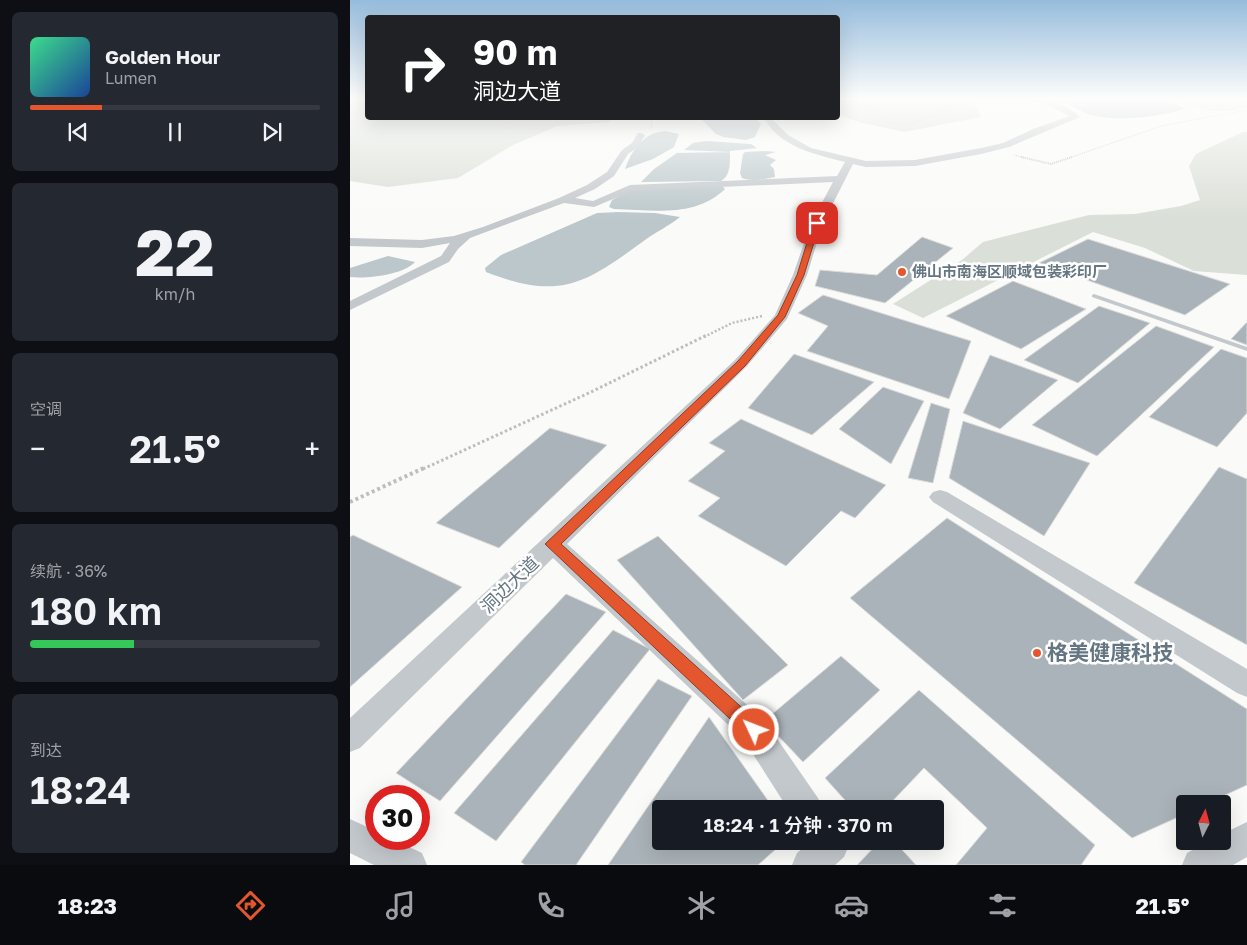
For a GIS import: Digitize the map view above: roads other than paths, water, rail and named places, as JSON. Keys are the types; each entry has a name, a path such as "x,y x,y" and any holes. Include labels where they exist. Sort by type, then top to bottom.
{"street":[{"path":"350,242 422,244 468,235 563,200 591,187 611,174 625,152 635,146 639,138"},
{"path":"789,138 808,150 849,162 866,164 915,163 996,147 1018,138"},
{"name":"洞边大道","path":"350,738 741,364 782,316 800,275 817,223 849,162"},
{"path":"563,200 594,204 630,188 839,179"},
{"path":"350,306 444,259 453,247 468,235"},
{"path":"940,497 1247,684"},
{"path":"552,544 754,730 801,800"},
{"path":"350,836 410,865"},
{"path":"1200,865 1247,840"},
{"path":"809,865 826,850"}],"lane":[{"path":"1094,296 1247,349"}],"place":[{"name":"佛山市南海区顺域包装彩印厂","path":"902,272"},
{"name":"格美健康科技","path":"1037,653"}]}
